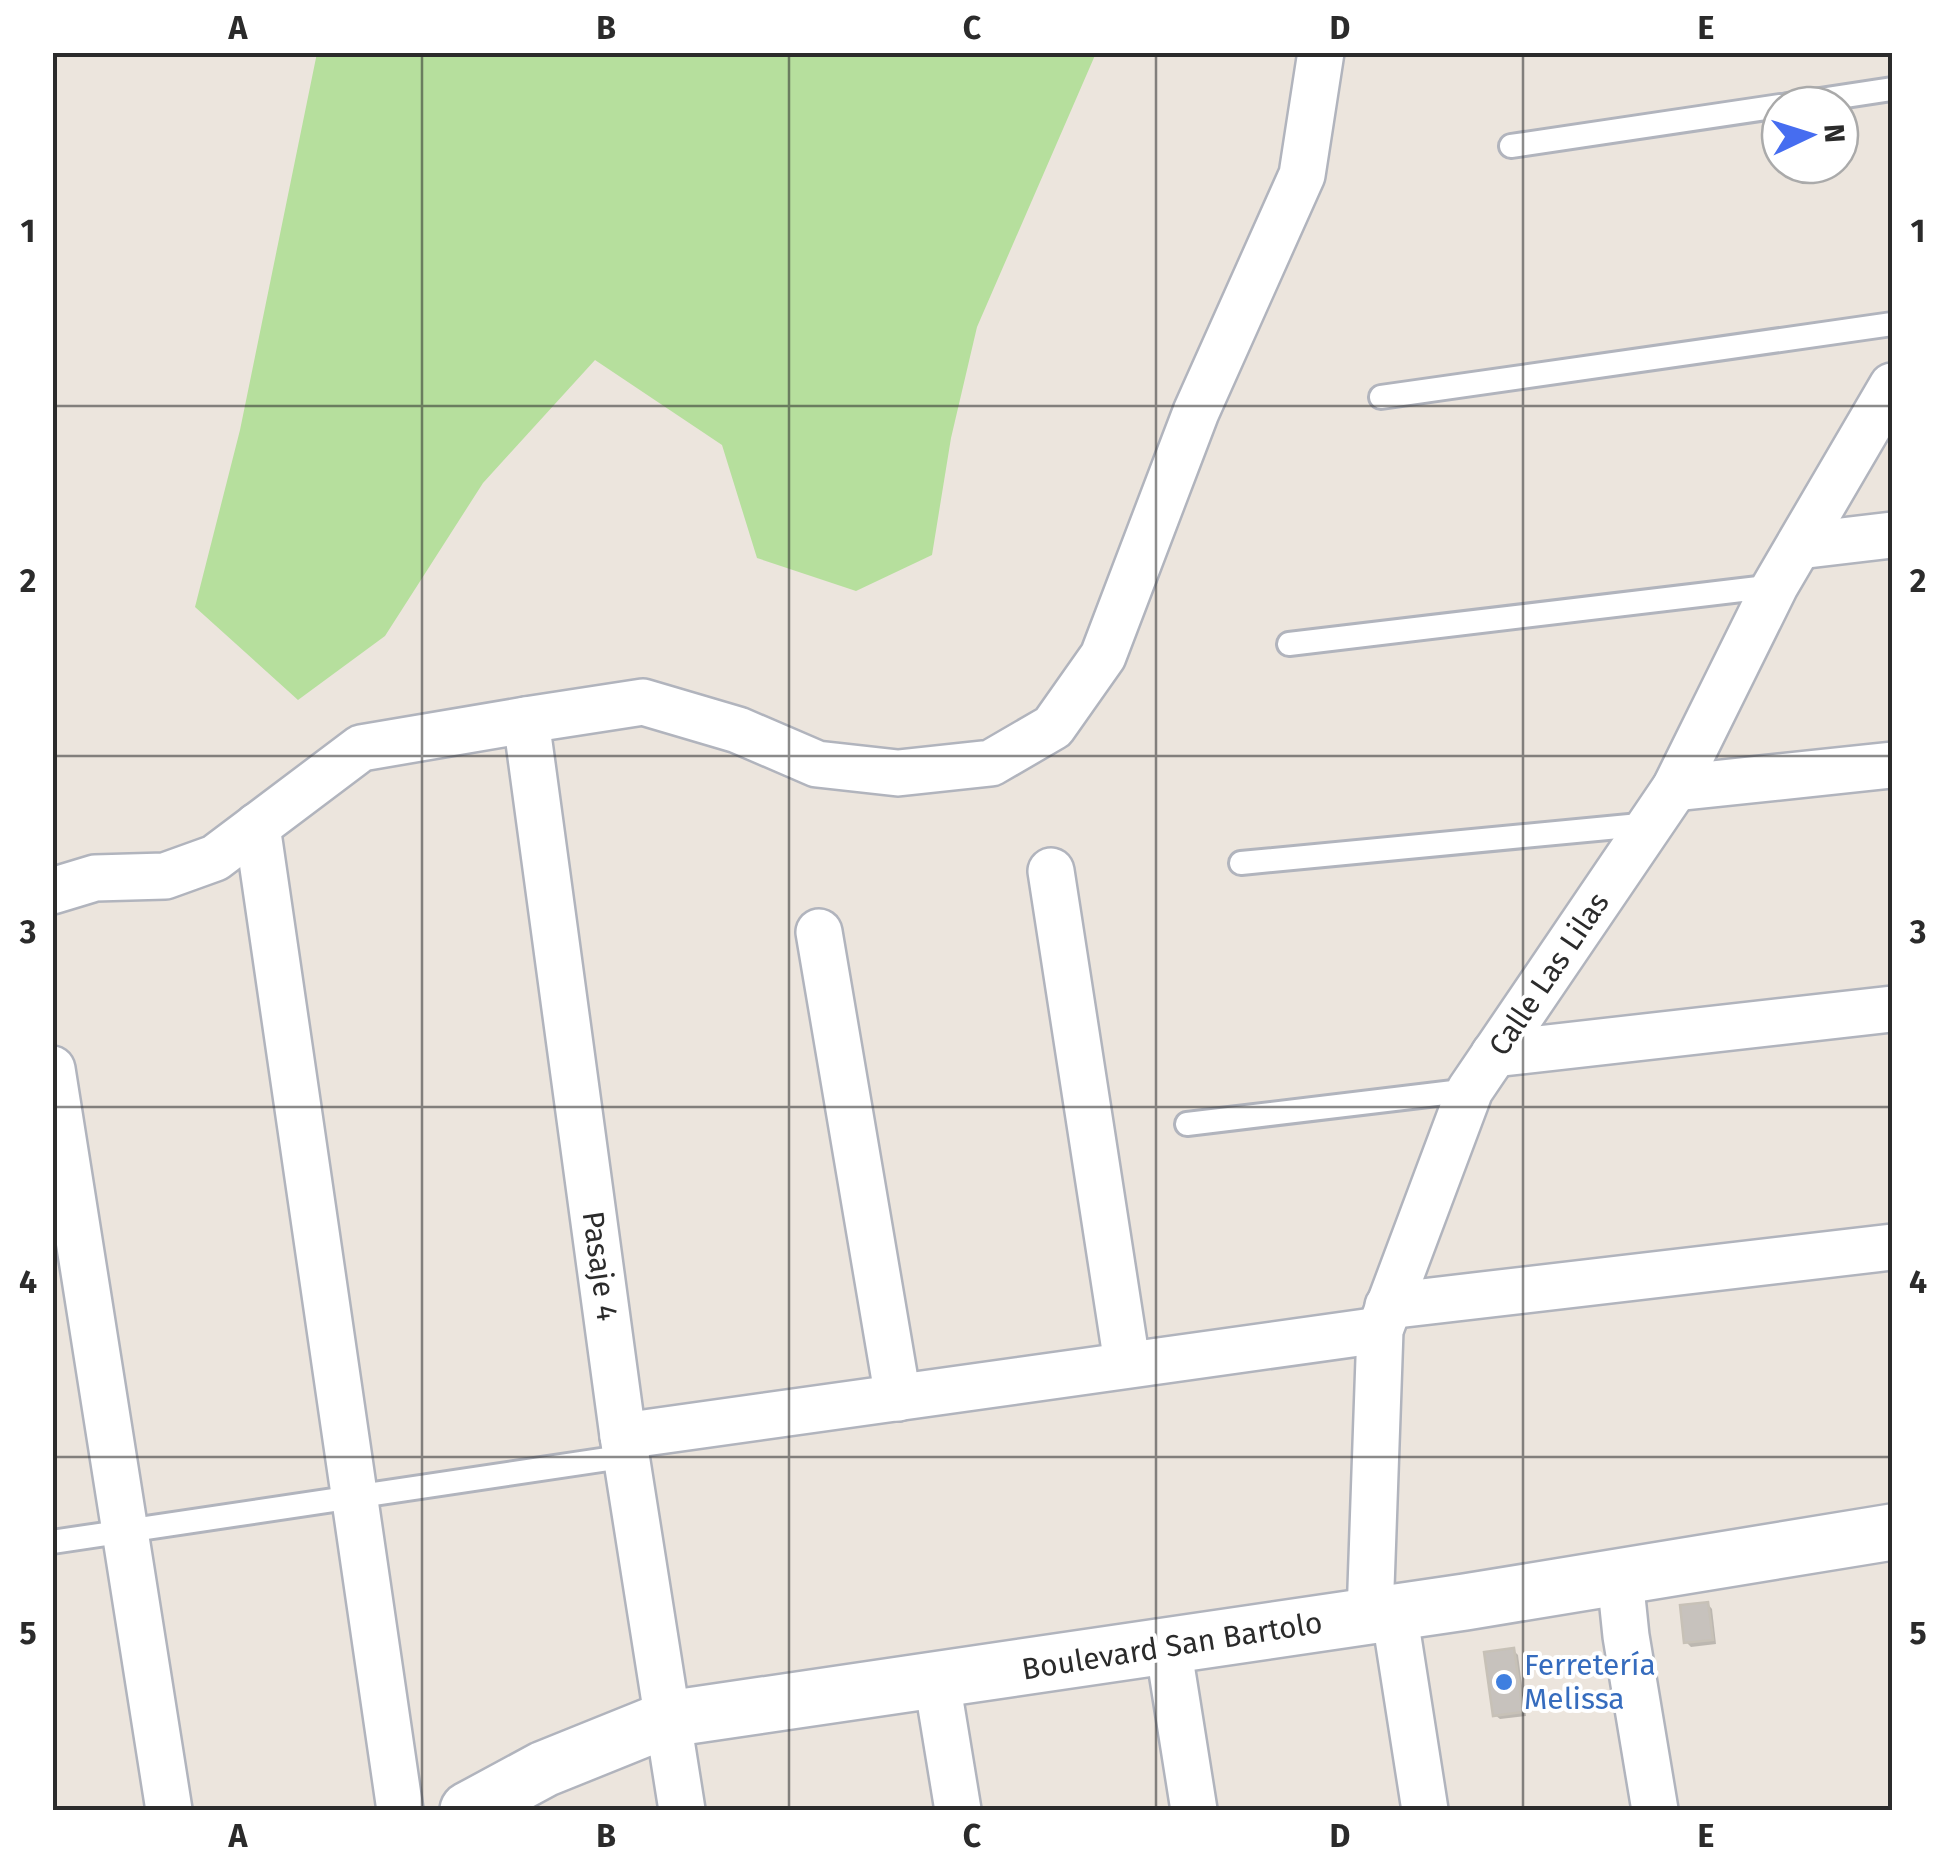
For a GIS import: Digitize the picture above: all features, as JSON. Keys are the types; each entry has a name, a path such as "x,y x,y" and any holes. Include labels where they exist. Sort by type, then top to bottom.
{"main road":[{"name":"Boulevard San Bartolo","path":"468,1810 544,1769 668,1719 1620,1578 1889,1530"}],"street":[{"path":"52,891 95,878 165,876 215,858 361,748 526,720 643,702 738,730 817,764 898,773 991,763 1053,728 1103,656 1196,412 1302,174 1321,52"},
{"name":"Calle Las Lilas","path":"1425,1810 1382,1614 1384,1318 1482,1072 1663,806 1774,586 1892,386"},
{"path":"1799,546 1892,535"},
{"name":"Pasaje 4","path":"526,720 626,1446 682,1810"},
{"path":"1663,806 1892,766"},
{"path":"257,826 400,1810"},
{"path":"1052,871 1126,1364"},
{"path":"820,932 898,1398"},
{"path":"1482,1072 1892,1010"},
{"path":"52,1070 169,1810"},
{"path":"626,1446 1384,1318 1892,1248"},
{"path":"1620,1578 1655,1810"},
{"path":"1168,1646 1194,1810"},
{"path":"937,1682 958,1810"}],"lane":[{"path":"1860,94 1892,89"},
{"path":"1511,146 1760,109"},
{"path":"1381,396 1892,324"},
{"path":"1288,644 1774,586"},
{"path":"1241,864 1663,806"},
{"path":"1187,1124 1482,1072"},
{"path":"52,1542 354,1497 626,1446"}],"green space":[{"path":"317,53 1096,53 977,327 951,438 932,555 856,591 757,558 722,445 595,360 483,483 385,636 298,700 195,607 240,430"}],"building":[{"path":"1708,1602 1713,1640 1684,1643 1680,1605"},
{"name":"Ferretería Melissa","path":"1514,1648 1523,1712 1493,1716 1484,1652"}],"place":[{"name":"Ferretería Melissa","path":"1504,1682"}]}
